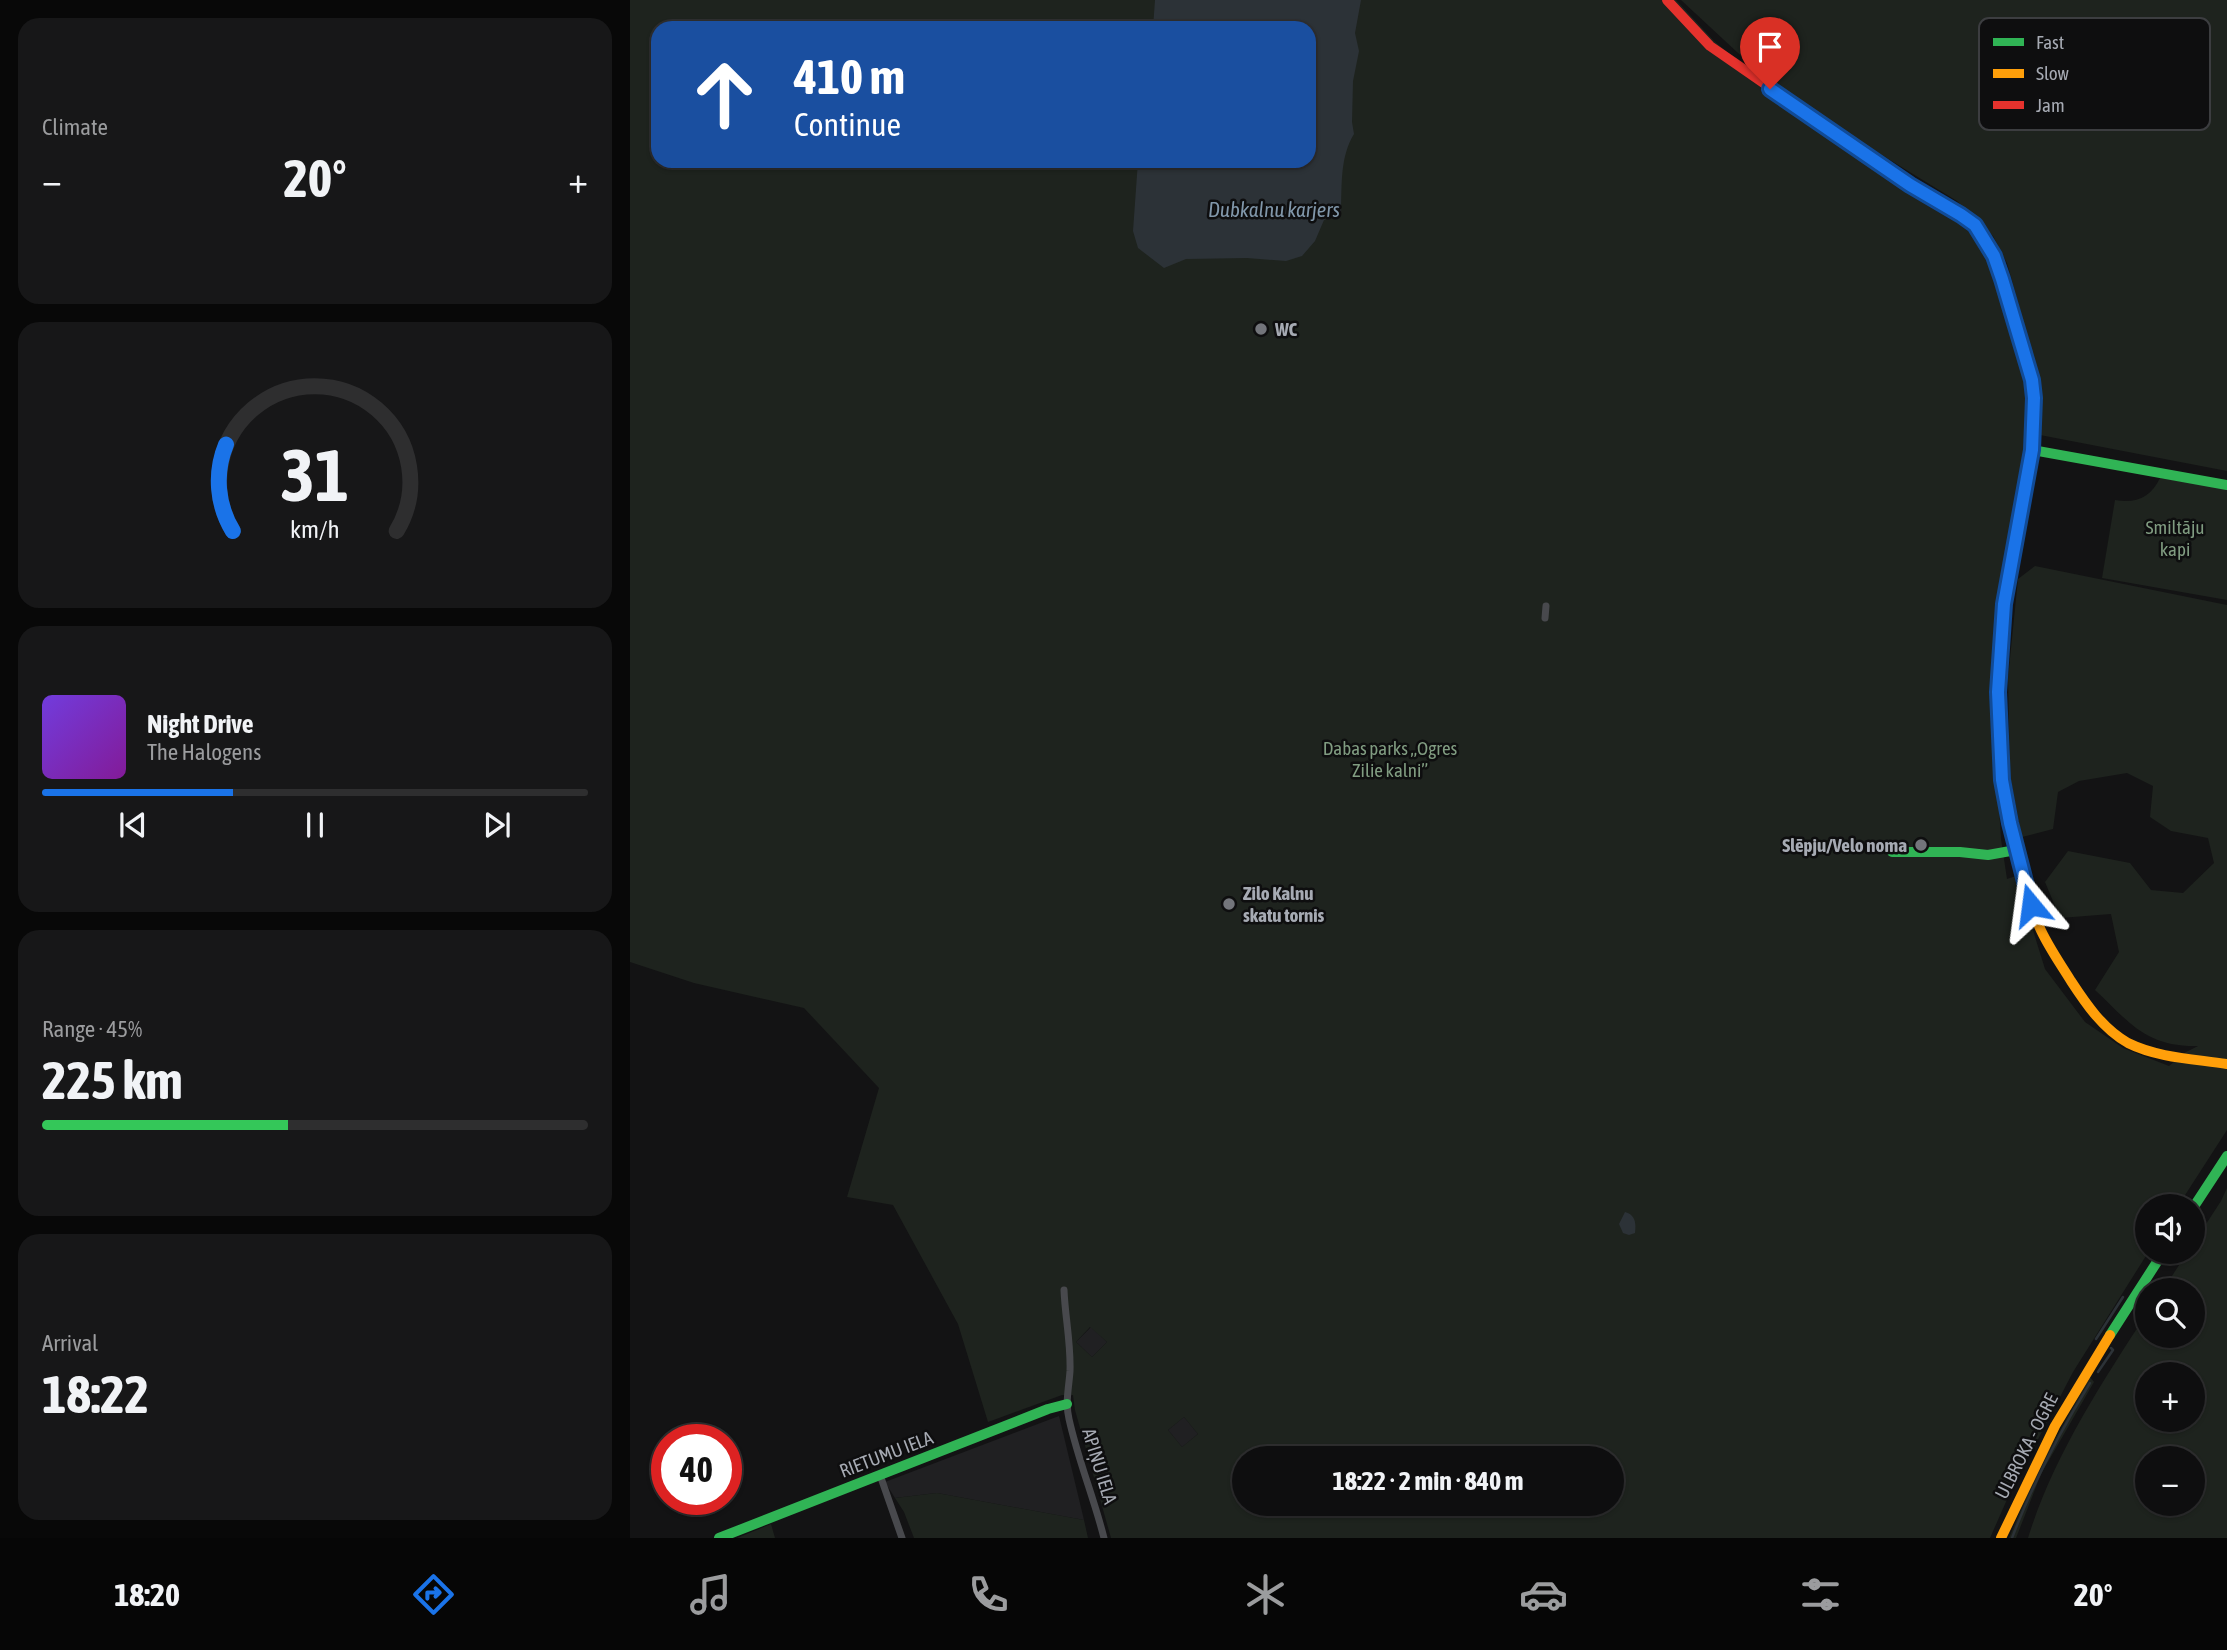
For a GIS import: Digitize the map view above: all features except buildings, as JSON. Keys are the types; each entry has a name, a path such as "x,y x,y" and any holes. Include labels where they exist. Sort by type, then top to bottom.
{"street":[{"path":"1667,0 1710,46 1899,177 1975,225 1994,256 2032,380 2032,450 2006,592 1999,668 2002,780 2023,879 2040,930 2077,992 2114,1033 2143,1049 2227,1064"},
{"path":"2032,450 2227,485"},
{"path":"1545,618 1546,606"},
{"path":"1892,852 1960,852 1988,855 2016,850"},
{"path":"2202,1194 2227,1156"},
{"name":"ULBROKA - OGRE","path":"2001,1538 2032,1468 2086,1372 2155,1264"},
{"name":"APIŅU IELA","path":"1064,1290 1070,1369 1067,1404 1085,1481 1104,1538"},
{"name":"RIETUMU IELA","path":"719,1538 1048,1409 1067,1404"},
{"path":"880,1475 902,1538"}],"shaded area":[{"path":"1091,1327 1107,1342 1092,1357 1076,1342"},
{"path":"1059,1416 1084,1520 937,1493 895,1498 885,1482"},
{"path":"1184,1417 1198,1434 1182,1447 1168,1430"}],"green space":[{"name":"Dabas parks „Ogres Zilie kalni”","path":"630,0 1676,0 1714,41 1738,61 1972,229 1990,260 2028,395 2021,495 1996,602 1991,682 2001,839 2007,879 2016,876 2045,969 2085,1022 2123,1048 2169,1066 2198,1046 2165,1042 2140,1031 2095,990 2119,952 2111,914 2060,918 2045,882 2068,851 2130,863 2151,890 2183,893 2214,863 2208,838 2171,831 2150,817 2153,786 2127,773 2079,781 2058,792 2053,829 2022,837 2010,776 2008,678 2018,579 2035,566 2227,605 2227,1130 2186,1194 2135,1194 2135,1264 2141,1264 2073,1372 2009,1495 1990,1538 1111,1538 1073,1395 1062,1395 988,1422 958,1324 893,1205 847,1197 879,1088 804,1008 694,983 630,962","holes":["1090,1327 1107,1342 1092,1357 1076,1342","1184,1417 1198,1434 1182,1447 1168,1430"]},
{"path":"1681,0 2227,0 2227,471 2040,435 2040,381 2007,263 1993,236 1957,201 1846,133 1752,66"},
{"name":"Smiltāju kapi","path":"2160,478 2227,489 2227,600 2102,578 2115,500 2130,501 2142,498"},
{"path":"2227,1188 2227,1538 2028,1538 2038,1508 2065,1450 2135,1332 2135,1348 2205,1348 2205,1278 2171,1278 2180,1264 2205,1264 2205,1226"},
{"path":"2090,1377 2094,1382 2041,1474 2016,1538 2009,1538 2037,1471"},
{"path":"937,1493 1084,1520 1088,1538 914,1538 904,1512 895,1498"},
{"path":"771,1524 775,1538 737,1538"}],"water":[{"name":"Dubkalnu karjers","path":"1155,0 1361,0 1355,33 1359,51 1353,81 1354,134 1344,161 1341,211 1324,220 1315,241 1302,256 1286,261 1247,258 1186,259 1164,268 1138,248 1133,231 1138,168 1316,168 1316,21 1154,21"},
{"path":"1625,1212 1631,1215 1635,1223 1635,1233 1629,1235 1623,1233 1619,1224"}],"waterway":[{"path":"2096,1339 2123,1297"},
{"path":"2098,1372 2113,1350 2111,1348"},
{"path":"2012,1538 2047,1459 2090,1383"}],"traffic: fast":[{"path":"2000,733 1999,674 2003,613 2028,477 2034,426 2032,380 2007,298"},
{"path":"2032,450 2227,485"},
{"path":"1892,852 1960,852 1988,855 2016,850"},
{"path":"2202,1194 2227,1156"},
{"path":"2110,1335 2156,1264"},
{"path":"719,1538 1048,1409 1067,1404"}],"traffic: slow":[{"path":"1807,113 1910,185 1961,214 1974,225 1994,256 2007,298"},
{"path":"2000,733 2007,807 2022,880 2042,933 2077,990 2103,1023 2128,1043 2164,1055 2227,1064"},
{"path":"2001,1538 2055,1426 2110,1335"}],"traffic: jam":[{"path":"1667,0 1710,46 1807,113"}],"place":[{"name":"WC","path":"1261,329"},
{"name":"Slēpju/Velo noma","path":"1921,845"},
{"name":"Zilo Kalnu skatu tornis","path":"1229,904"}],"route":[{"path":"1770,89 1910,185 1975,225 1994,256 2002,279 2032,380 2034,398 2032,450 2004,604 1998,692 2002,780 2031,905"}]}
